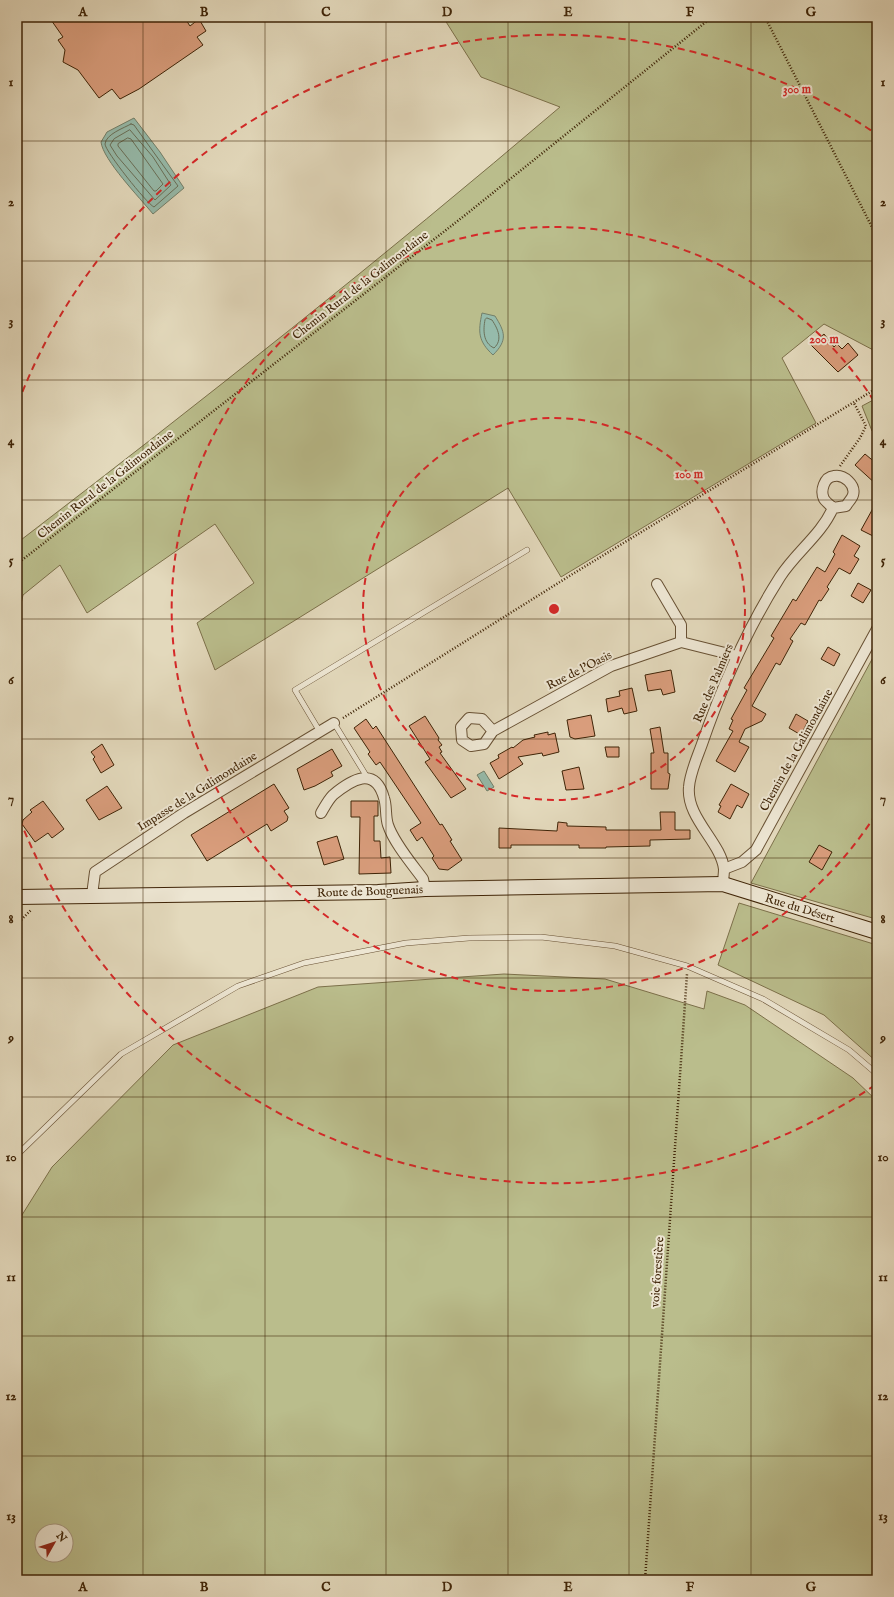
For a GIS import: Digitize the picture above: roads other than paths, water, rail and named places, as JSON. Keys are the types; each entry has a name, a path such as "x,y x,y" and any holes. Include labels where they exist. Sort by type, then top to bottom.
{"street":[{"path":"834,476 844,477 854,489 853,495 846,506 833,508 824,500 822,489 826,480 834,476"},
{"name":"Rue des Palmiers","path":"723,884 724,869 716,849 692,810 688,798 689,786 707,729 737,656 781,576 827,520 833,508"},
{"path":"656,584 681,625 681,642 737,656"},
{"name":"Chemin de la Galimondaine","path":"724,869 742,862 756,850 877,629"},
{"name":"Rue de l'Oasis","path":"493,731 611,666 681,642"},
{"name":"Impasse de la Galimondaine","path":"92,895 95,872 184,812 334,723"},
{"path":"321,813 332,796 360,778 367,777 378,784 385,798 388,826 423,879 426,890"},
{"name":"Route de Bouguenais","path":"17,897 378,892 723,884"},
{"name":"Rue du Désert","path":"723,884 877,932"}],"lane":[{"path":"320,732 295,690 527,550"},
{"path":"334,723 367,777"},
{"path":"17,1156 121,1054 238,986 304,963 406,943 469,938 542,937 615,946 687,966 763,999 849,1050 877,1074"}],"water":[{"path":"134,118 160,152 184,188 153,214 108,159 101,142 107,132"},
{"path":"482,313 495,316 503,331 503,340 501,345 493,355 484,345 480,336"},
{"path":"484,771 494,787 487,791 477,775"}]}
